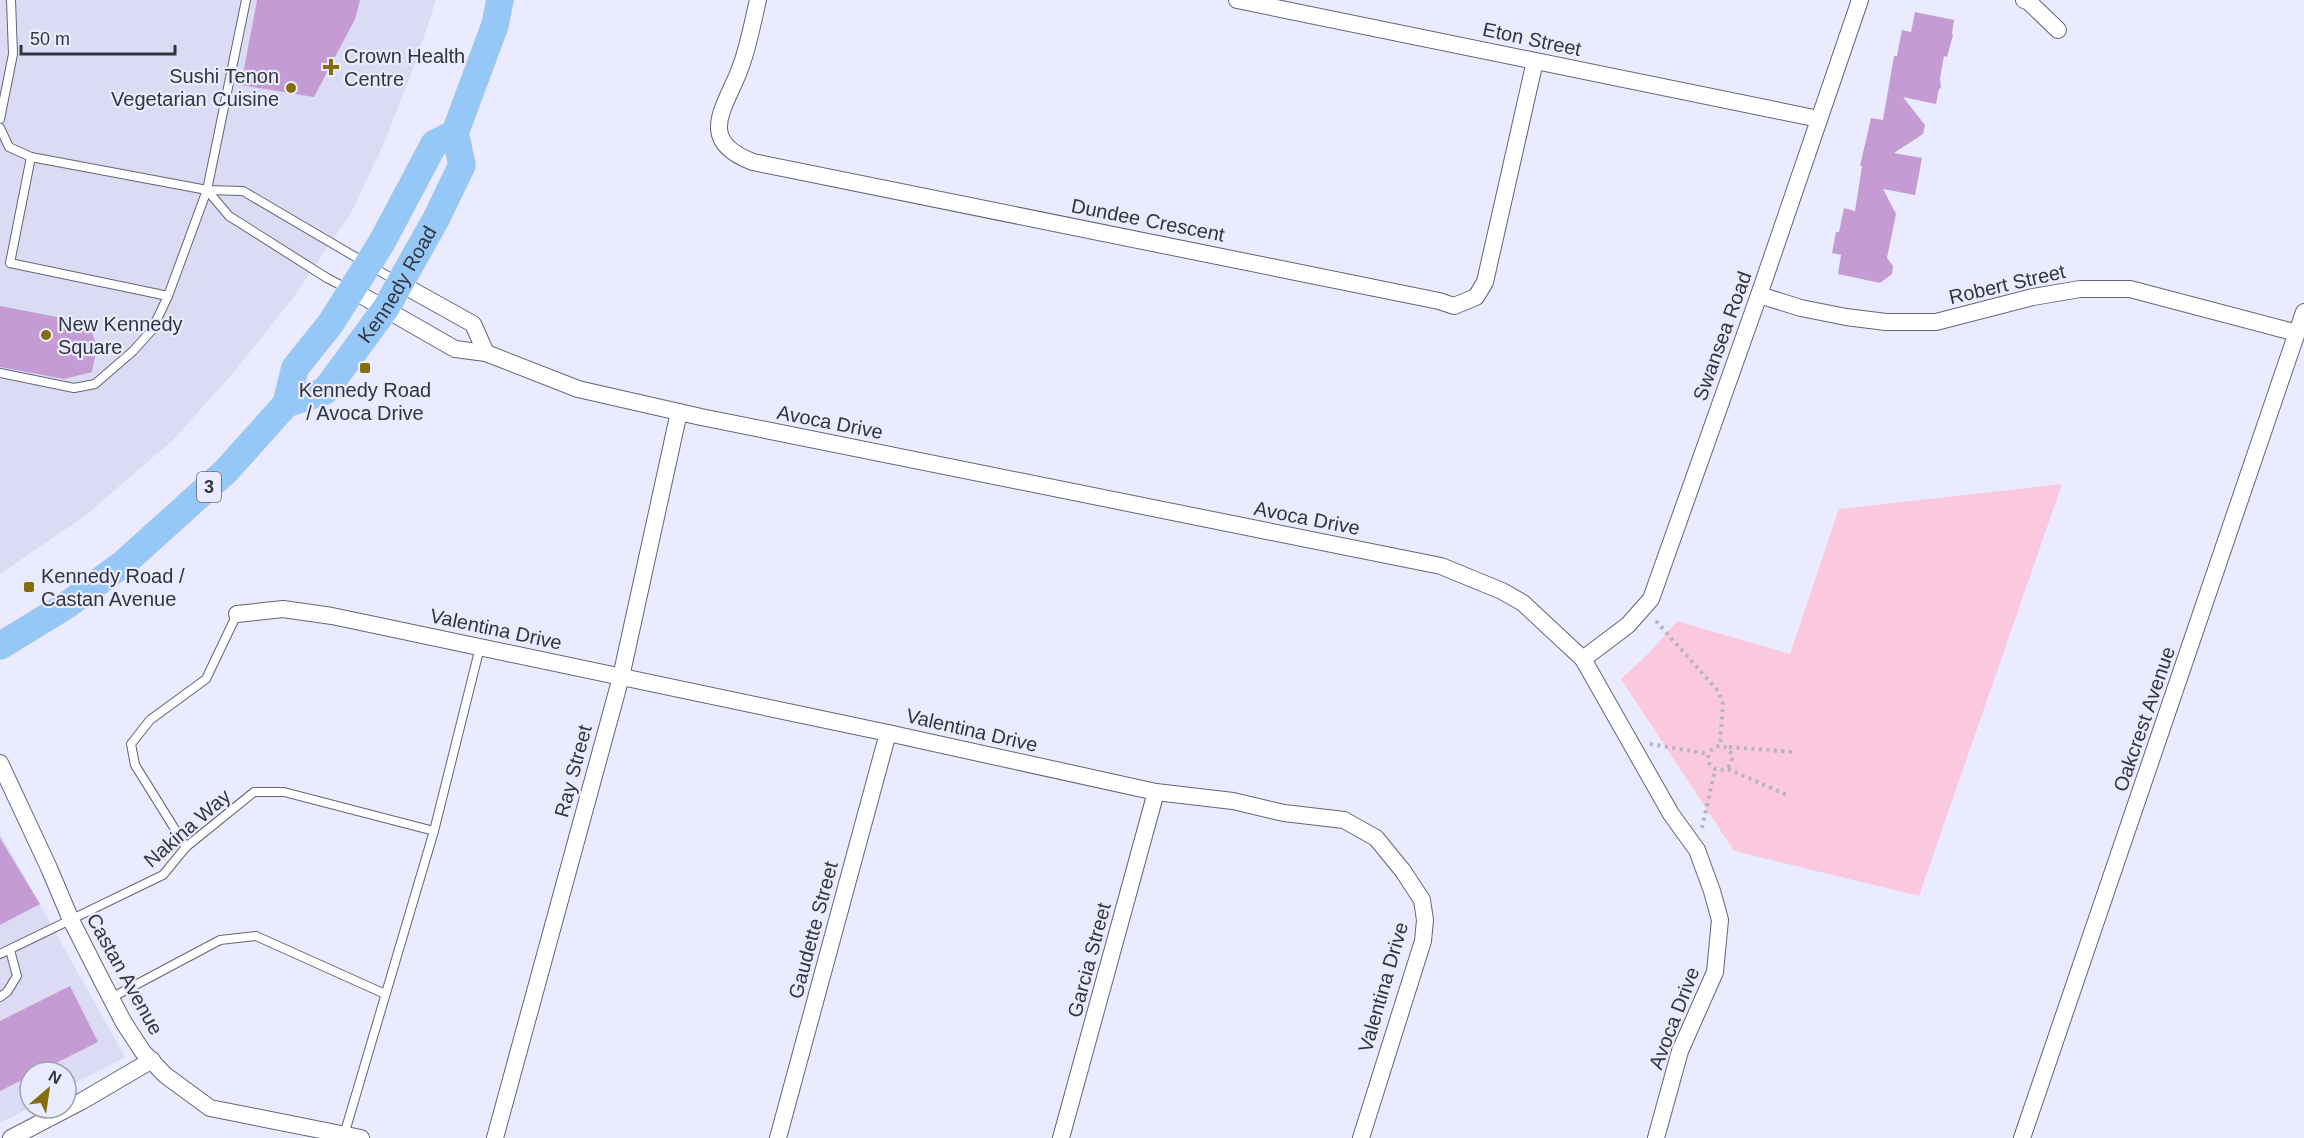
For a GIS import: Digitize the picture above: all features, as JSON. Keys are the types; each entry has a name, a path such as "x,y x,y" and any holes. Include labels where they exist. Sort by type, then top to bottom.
{"main road":[{"path":"455,133 495,25 500,0"},
{"name":"Kennedy Road","path":"0,646 67,604 124,563 226,471 286,404 296,368 331,323 352,290 434,144 455,133 462,165 386,309 325,391 286,404"}],"street":[{"name":"Dundee Crescent","path":"758,0 742,63 720,114 719,128 724,145 735,155 753,162 1427,298 1454,306 1476,297 1485,282 1535,61"},
{"name":"Eton Street","path":"1237,0 1819,119"},
{"name":"Swansea Road","path":"1583,659 1628,625 1651,598 1759,295 1860,0"},
{"path":"2024,0 2058,30"},
{"path":"401,284 473,324 486,354"},
{"name":"Robert Street","path":"1759,295 1802,308 1846,317 1886,322 1936,322 2061,292 2080,289 2130,289 2297,333"},
{"name":"Avoca Drive","path":"352,290 455,349 486,354 578,389 679,412 1441,566 1502,591 1523,603 1583,659 1671,814 1697,850 1720,920 1715,972 1680,1051 1656,1138"},
{"name":"Oakcrest Avenue","path":"2022,1138 2304,312"},
{"name":"Ray Street","path":"495,1138 621,677 679,412"},
{"name":"Valentina Drive","path":"237,614 283,609 332,616 888,732 1156,792 1233,801 1284,813 1344,820 1376,838 1403,871 1422,900 1425,920 1423,941 1361,1138"},
{"name":"Gaudette Street","path":"778,1138 888,732"},
{"name":"Castan Avenue","path":"0,763 71,920 111,998 143,1052 165,1075 210,1108 361,1138"},
{"name":"Garcia Street","path":"1061,1138 1156,792"},
{"path":"19,1136 152,1060"}],"lane":[{"path":"0,118 13,54 11,0"},
{"path":"0,373 74,388 95,384 133,351 152,330 168,296 207,190 246,0"},
{"path":"0,128 9,147 31,157 207,190 243,191 401,284"},
{"path":"31,157 10,263 168,296"},
{"path":"207,190 229,216 327,278 352,290"},
{"path":"186,847 135,765 131,744 150,720 206,679 237,614"},
{"path":"344,1135 434,831 480,647"},
{"name":"Nakina Way","path":"0,954 163,875 186,847 254,792 284,792 434,831"},
{"path":"111,998 220,940 256,936 385,994"},
{"path":"0,996 7,992 17,976 10,950"}],"path":[{"path":"1642,608 1672,638 1718,691 1723,704 1720,744"},
{"path":"1629,740 1708,754"},
{"path":"1697,850 1715,770 1708,754 1714,746 1720,744 1729,747 1793,752"},
{"path":"1728,769 1731,765 1729,747"},
{"path":"1715,770 1728,769 1788,795"}],"shaded area":[{"path":"0,0 436,0 416,61 385,141 351,213 293,298 235,371 173,440 85,516 0,574"},
{"path":"2062,484 1919,896 1734,851 1621,679 1650,652 1677,621 1790,654 1839,509"},
{"path":"0,833 125,1057 78,1082 78,1060 18,1060 18,1114 0,1123"}],"building":[{"path":"257,0 360,0 355,19 314,97 241,85"},
{"path":"1915,12 1954,20 1953,35 1947,57 1944,56 1940,78 1941,88 1936,104 1903,97 1925,125 1923,134 1894,153 1922,158 1915,195 1883,189 1896,214 1887,258 1893,266 1892,274 1880,283 1838,274 1841,255 1832,253 1844,208 1855,211 1862,166 1860,166 1871,118 1883,120 1894,56 1897,56 1902,30 1911,32"},
{"name":"New Kennedy Square","path":"0,306 88,323 97,346 92,372 64,379 0,367"},
{"path":"0,838 40,904 0,925"},
{"path":"70,986 98,1042 62,1060 18,1060 18,1082 0,1091 0,1021"}],"place":[{"name":"Crown Health Centre","path":"331,67"},
{"name":"Sushi Tenon Vegetarian Cuisine","path":"291,88"},
{"name":"New Kennedy Square","path":"46,335"},
{"name":"Kennedy Road / Avoca Drive","path":"365,368"},
{"name":"Kennedy Road / Castan Avenue","path":"29,587"}]}
